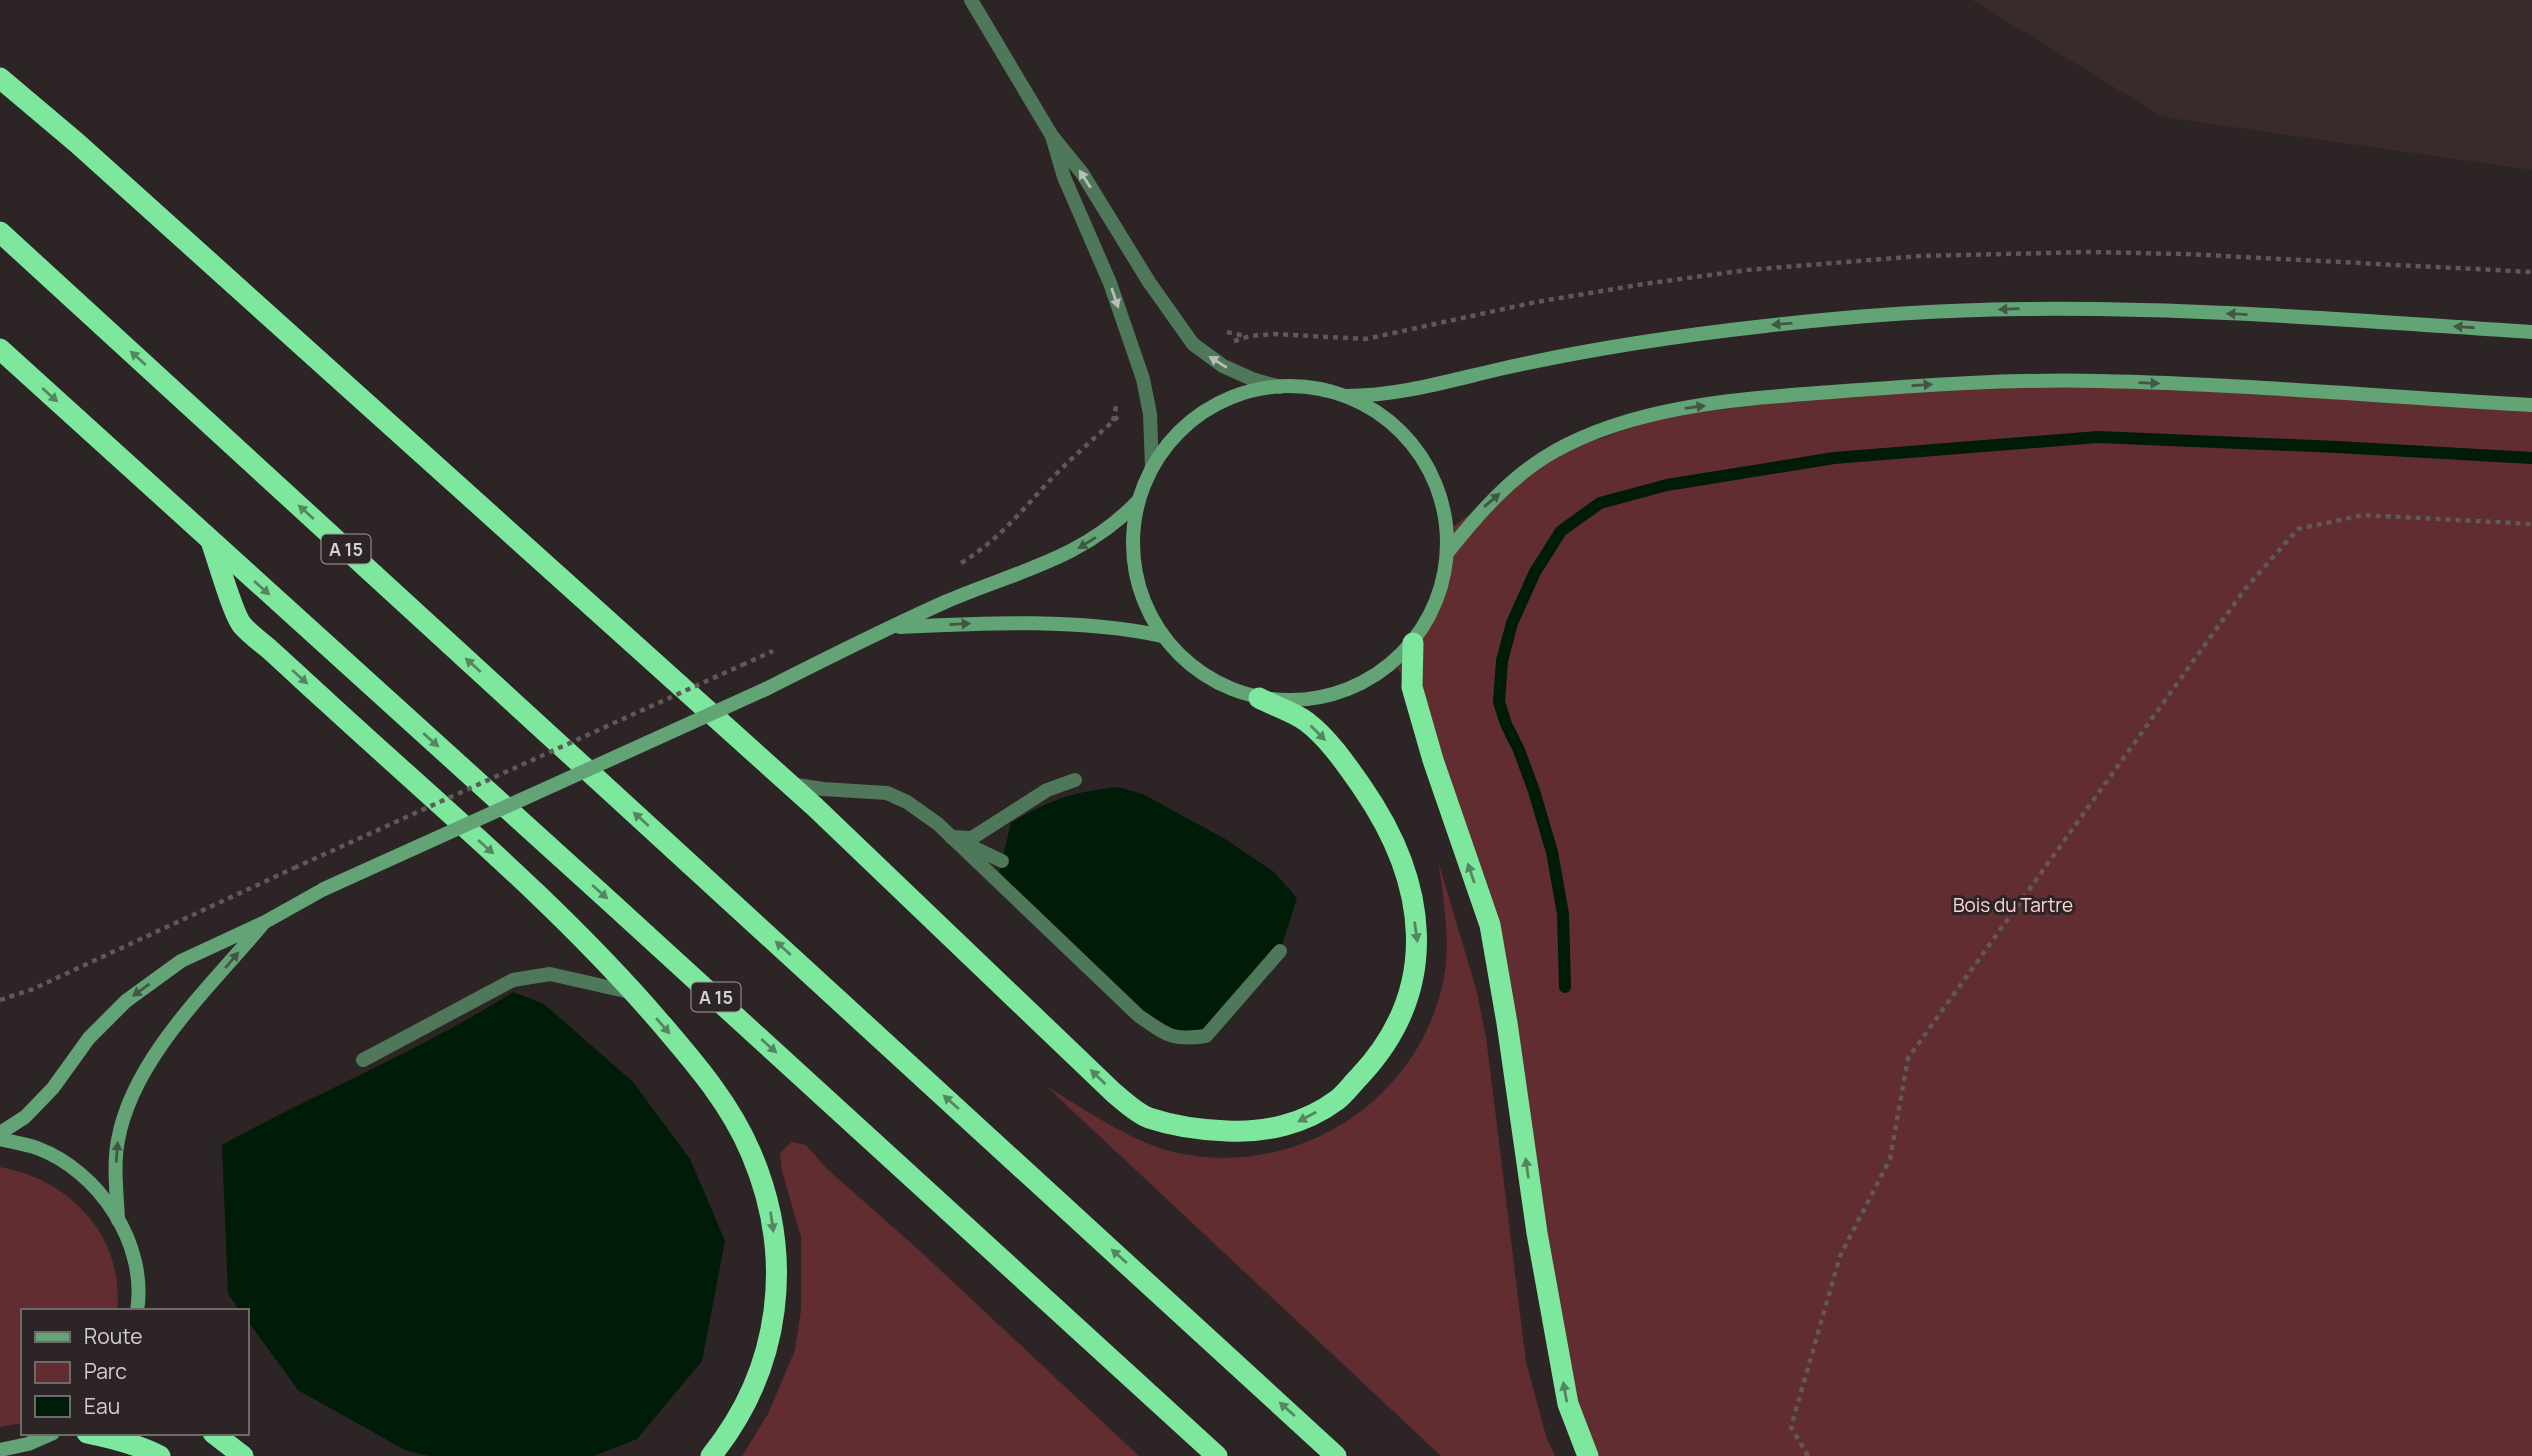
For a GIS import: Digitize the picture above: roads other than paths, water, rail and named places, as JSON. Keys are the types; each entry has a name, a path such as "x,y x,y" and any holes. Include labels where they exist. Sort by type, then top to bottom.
{"highway":[{"path":"0,78 77,144 789,784 1125,1101 1146,1117 1203,1130 1252,1132 1300,1122 1337,1100 1367,1068 1391,1035 1409,995 1418,947 1404,865 1383,816 1349,768 1306,722 1259,698"},
{"name":"A 15","path":"0,232 1336,1456"},
{"name":"A 15","path":"0,348 1217,1456"},
{"path":"212,542 240,623 551,907 635,994 710,1080 750,1152 771,1212 778,1268 773,1322 762,1364 746,1402 711,1456"},
{"path":"1413,643 1412,687 1433,760 1490,925 1537,1233 1567,1404 1588,1456"},
{"path":"96,1435 147,1449 160,1456"},
{"path":"216,1435 243,1456"}],"main road":[{"path":"1346,396 1396,392 1513,366 1618,347 1765,326 1922,312 2024,309 2172,311 2532,332"},
{"path":"1448,552 1483,508 1555,451 1616,424 1683,409 1780,396 1935,384 2097,381 2232,385 2532,405"},
{"path":"1280,387 1318,388 1346,396 1384,418 1401,432 1422,457 1438,487 1448,552 1443,584 1435,605 1413,643 1390,666 1362,684 1331,695 1299,701 1259,698 1222,686 1189,664 1162,636 1145,606 1135,573 1132,540 1139,499 1152,467 1172,439 1197,416 1227,399 1260,388 1280,387"},
{"path":"0,1133 25,1117 89,1038 126,1001 181,961 265,922 324,889 766,689 891,627 1087,544 1121,519 1139,499"},
{"path":"891,627 974,624 1083,626 1130,629 1162,636"},
{"path":"118,1220 118,1142 124,1115 137,1081 172,1031 265,922"},
{"path":"0,1139 37,1148 77,1171 109,1203 127,1236 136,1270 137,1309"},
{"path":"0,1450 28,1444 48,1435"}],"street":[{"path":"971,0 1052,136 1082,173 1149,282 1193,344 1223,366 1252,379 1280,387"},
{"path":"1052,136 1064,177 1110,283 1143,379 1150,414 1152,467"},
{"path":"951,837 972,838 1047,790 1075,780"},
{"path":"789,784 887,793 907,802 938,824 1139,1016 1173,1036 1182,1039 1206,1036 1280,951"},
{"path":"951,837 1002,861"},
{"path":"363,1060 454,1018 513,979 550,974 569,976 635,994"}],"water":[{"path":"1117,787 1143,794 1225,839 1274,872 1297,898 1280,951 1206,1036 1163,1033 997,881 1011,823 1062,798"},
{"path":"513,992 544,1004 633,1082 690,1159 725,1241 702,1361 637,1439 594,1456 429,1456 405,1450 298,1390 248,1321 248,1309 239,1309 228,1294 222,1145 478,1013"}],"waterway":[{"path":"1565,987 1563,914 1552,852 1534,791 1499,702 1502,661 1512,623 1535,572 1561,531 1600,503 1667,485 1834,458 2098,437 2532,458"}],"park label":[{"name":"Bois du Tartre","path":"2013,905"}]}
